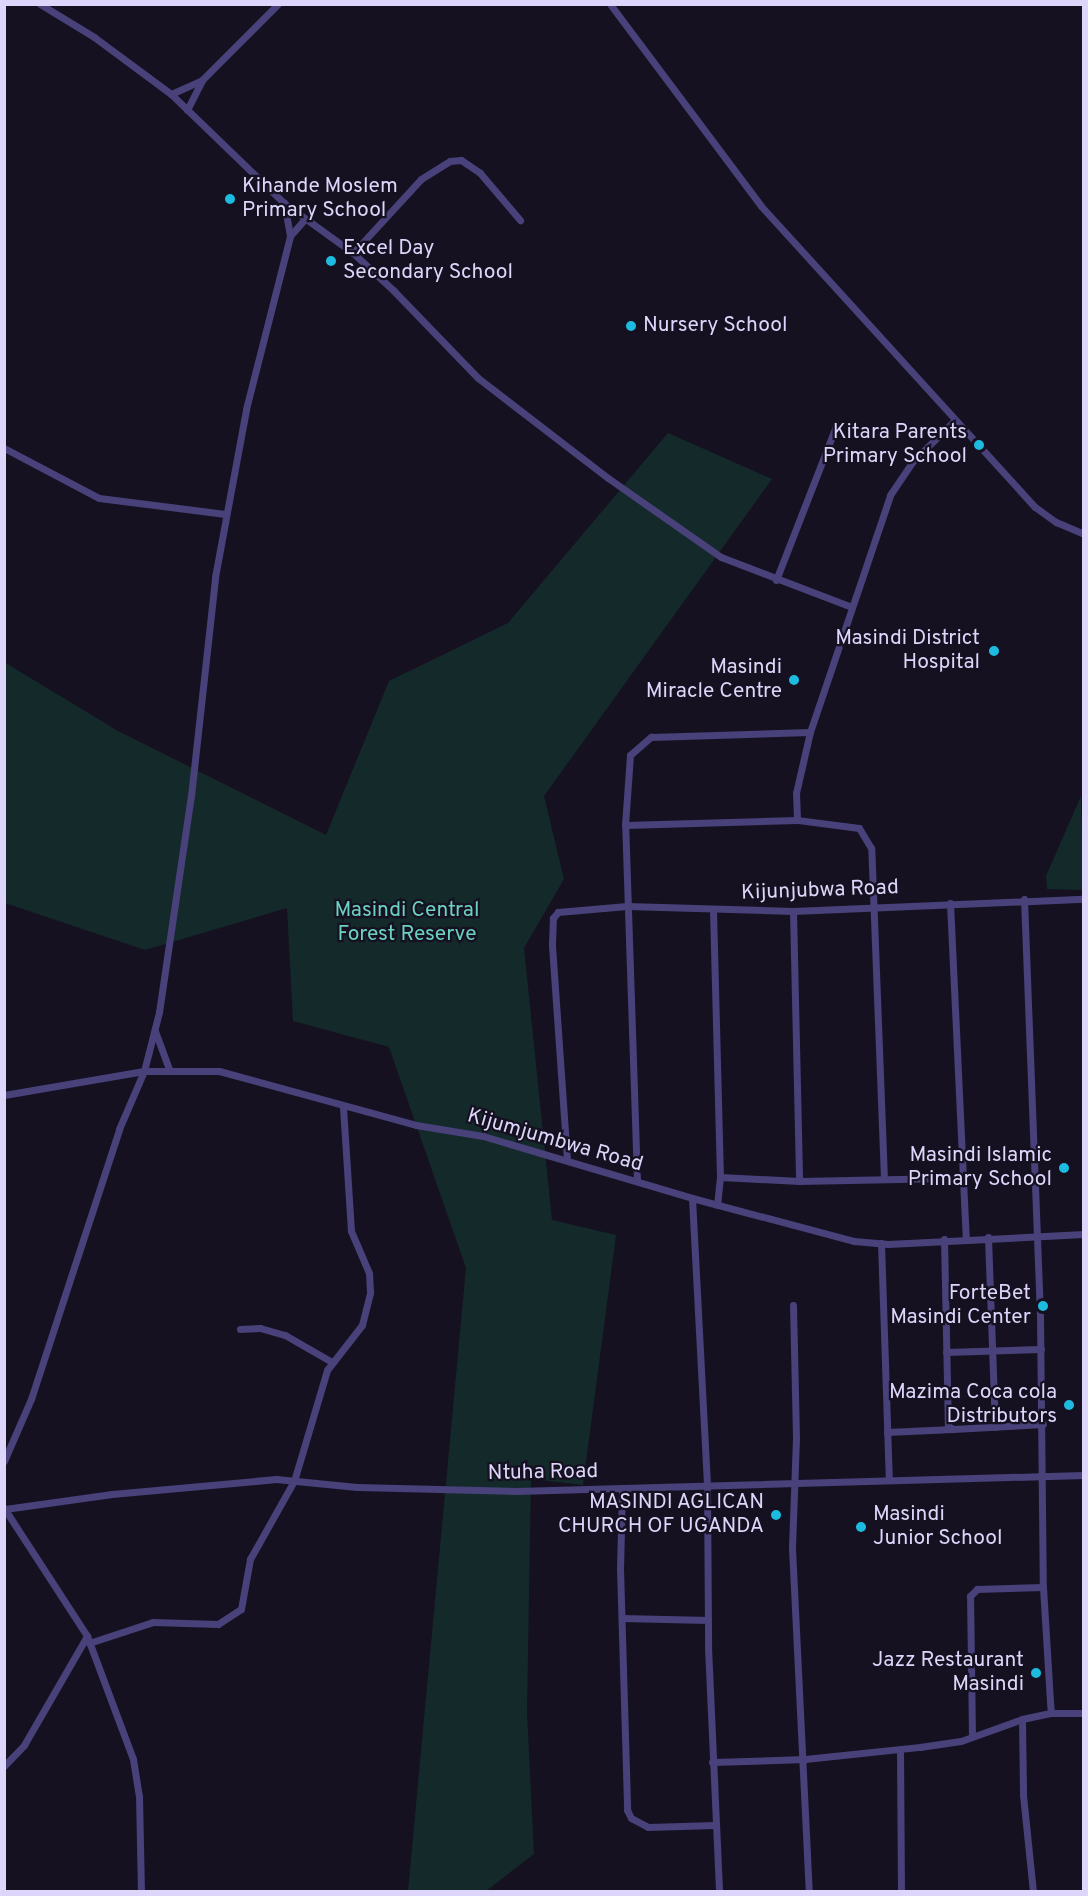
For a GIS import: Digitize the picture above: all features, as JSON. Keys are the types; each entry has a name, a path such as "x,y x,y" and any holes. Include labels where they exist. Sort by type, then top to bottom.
{"street":[{"path":"40,4 94,37 171,94 284,203 304,220 353,253 478,378 698,542 743,568 852,607"},
{"path":"187,110 202,80 278,4"},
{"path":"610,4 761,206 1040,512 1083,534"},
{"path":"171,94 202,80"},
{"path":"353,253 421,179 450,161 461,160 480,173 520,220"},
{"path":"4,1461 31,1399 119,1128 144,1071 155,1031 189,807 225,514 246,409 290,236 284,203"},
{"path":"290,236 304,220"},
{"path":"797,820 796,793 810,732 890,495 912,462 955,420"},
{"path":"776,580 836,426"},
{"path":"4,448 99,498 225,514"},
{"path":"637,1181 625,825 630,755 651,737 810,732"},
{"path":"625,825 797,820 859,828 867,837 871,848 884,1179"},
{"name":"Kijunjubwa Road","path":"567,1161 552,944 553,918 558,912 627,906 713,910 793,910 1083,899"},
{"path":"1024,900 1041,1349 1044,1475 1043,1587 1051,1713"},
{"path":"950,903 966,1239"},
{"path":"713,910 720,1177 717,1205"},
{"path":"793,910 799,1181"},
{"path":"155,1031 169,1069"},
{"name":"Kijumjumbwa Road","path":"4,1095 144,1071 169,1069 219,1071 343,1107 416,1125 483,1136 814,1232 881,1243 1083,1234"},
{"path":"4,1766 24,1745 88,1639 153,1622 211,1625 237,1614 250,1559 294,1481 332,1362 362,1325 371,1282 351,1231 343,1107"},
{"path":"720,1177 799,1181 962,1178"},
{"path":"692,1198 707,1485 712,1762 719,1892"},
{"path":"988,1238 995,1427"},
{"path":"944,1239 946,1418 953,1430"},
{"path":"881,1243 889,1479"},
{"path":"793,1305 792,1548 805,1759 810,1892"},
{"path":"240,1329 260,1328 285,1335 332,1362"},
{"path":"946,1352 1041,1349"},
{"path":"887,1432 1043,1424"},
{"name":"Ntuha Road","path":"5,1508 112,1494 266,1480 442,1489 622,1488 794,1481 1083,1475"},
{"path":"622,1488 626,1801 631,1818 648,1827 716,1825"},
{"path":"5,1508 88,1639 137,1778 141,1892"},
{"path":"972,1736 970,1596 976,1589 1043,1587"},
{"path":"622,1618 708,1620"},
{"path":"712,1762 805,1759 900,1749 972,1736 1022,1719 1051,1713 1083,1713"},
{"path":"1022,1719 1023,1795 1034,1892"},
{"path":"900,1749 901,1892"}],"green space":[{"name":"Masindi Central Forest Reserve","path":"668,433 772,479 544,796 564,879 524,948 552,1220 616,1235 583,1485 531,1479 527,1712 534,1854 486,1891 408,1891 466,1268 389,1047 293,1021 287,908 145,950 5,903 4,662 118,731 326,835 389,681 508,623"},
{"path":"1081,796 1083,890 1047,889 1046,876"}],"place":[{"name":"Kihande Moslem Primary School","path":"230,199"},
{"name":"Excel Day Secondary School","path":"331,261"},
{"name":"Nursery School","path":"631,326"},
{"name":"Kitara Parents Primary School","path":"979,445"},
{"name":"Masindi District Hospital","path":"994,651"},
{"name":"Masindi Miracle Centre","path":"794,680"},
{"name":"Masindi Islamic Primary School","path":"1064,1168"},
{"name":"ForteBet Masindi Center","path":"1043,1306"},
{"name":"Mazima Coca cola Distributors","path":"1069,1405"},
{"name":"MASINDI AGLICAN CHURCH OF UGANDA","path":"776,1515"},
{"name":"Masindi Junior School","path":"861,1527"},
{"name":"Jazz Restaurant Masindi","path":"1036,1673"}]}
